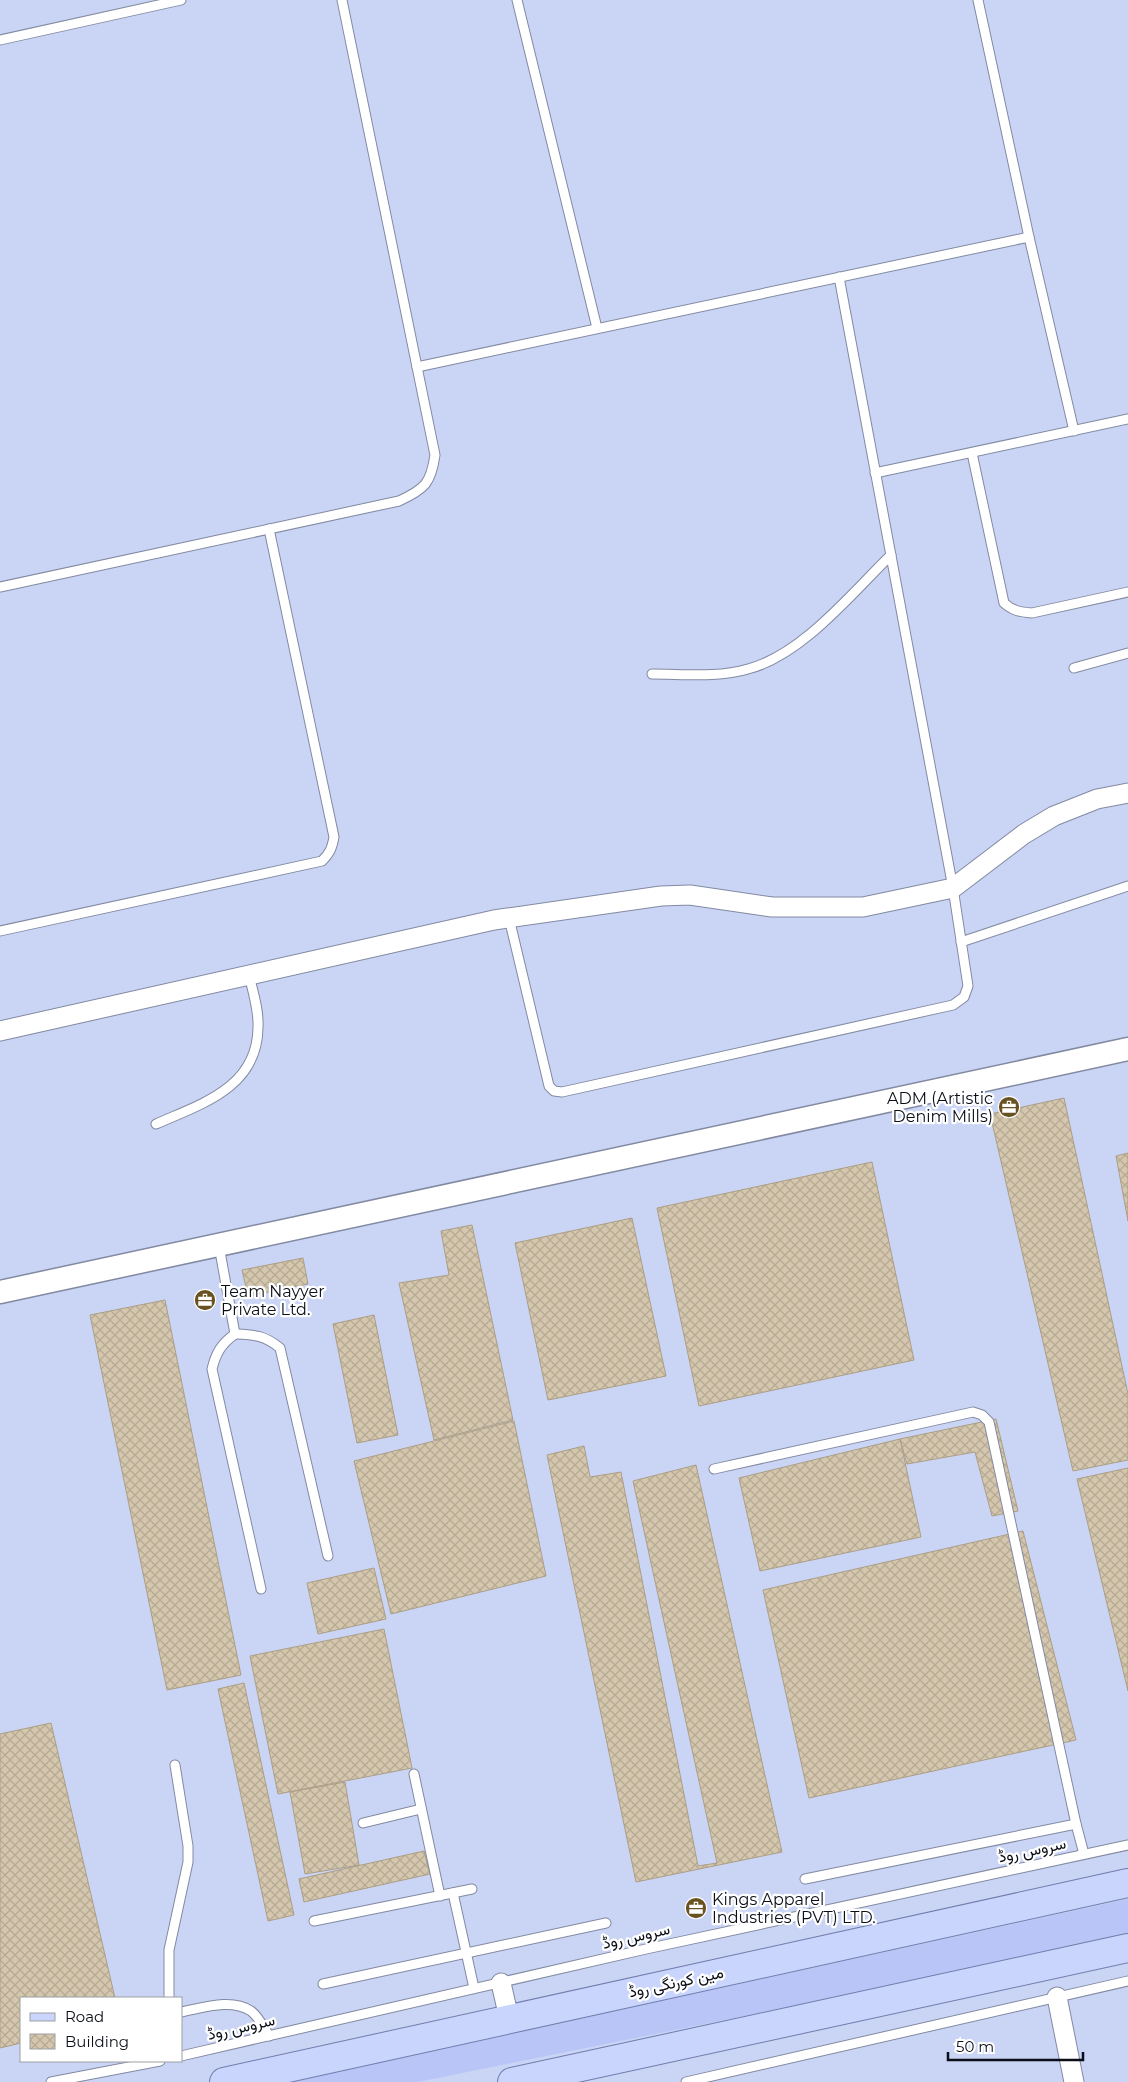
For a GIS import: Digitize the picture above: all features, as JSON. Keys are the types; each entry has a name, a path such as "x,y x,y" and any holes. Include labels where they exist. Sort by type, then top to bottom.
{"main road":[{"name":"مین کورنگی روڈ","path":"224,2082 1128,1883"},
{"path":"521,2081 1128,1948"}],"street":[{"path":"0,1031 509,918 661,896 690,895 772,907 863,907 953,888 1024,834 1054,816 1096,800 1128,793"},
{"path":"0,1292 218,1243 1128,1048"},
{"path":"501,1983 510,2018"},
{"path":"1057,1997 1074,2082"}],"lane":[{"path":"0,40 181,0"},
{"path":"0,587 399,501 418,492 432,474 435,455 342,0"},
{"path":"517,0 597,328"},
{"path":"978,0 1029,237 1074,431"},
{"path":"417,367 1029,237"},
{"path":"509,918 549,1086 554,1091 562,1092 954,1005 964,996 968,986 953,888 838,277"},
{"path":"875,474 1128,420"},
{"path":"972,453 1004,603 1016,611 1032,614 1128,592"},
{"path":"0,931 322,861 328,855 332,848 334,837 269,529"},
{"path":"652,674 719,674 749,669 781,656 804,641 891,555"},
{"path":"1074,668 1128,654"},
{"path":"961,942 1128,886"},
{"path":"156,1124 209,1101 237,1082 252,1058 258,1029 256,1005 249,975"},
{"path":"218,1243 235,1334"},
{"path":"261,1589 212,1369 216,1355 223,1342 235,1334 254,1335 269,1339 280,1348 328,1556"},
{"path":"714,1469 973,1412 989,1422 1084,1854"},
{"path":"169,1997 169,1950 188,1862 188,1846 175,1765"},
{"path":"414,1774 440,1896"},
{"path":"363,1823 421,1810"},
{"path":"805,1879 1076,1824"},
{"name":"سروس روڈ","path":"182,2056 646,1949 1128,1845"},
{"path":"314,1921 472,1889"},
{"path":"453,1893 474,1988"},
{"path":"323,1984 606,1923"},
{"path":"686,2082 1128,1981"},
{"path":"182,2012 228,2004 241,2006 252,2012 269,2036"},
{"path":"51,2082 155,2062"}],"shaded area":[{"path":"0,0 1128,0 1128,2082 0,2082"},
{"path":"1128,1899 1128,1937 418,2082 289,2082"}],"building":[{"path":"1064,1098 1128,1394 1128,1460 1073,1471 990,1114"},
{"path":"1128,1153 1128,1221 1116,1156"},
{"path":"872,1162 914,1360 699,1406 657,1208"},
{"path":"632,1218 666,1376 548,1400 515,1243"},
{"path":"472,1225 513,1420 434,1440 399,1283 449,1275 441,1231"},
{"path":"303,1258 308,1284 248,1296 242,1270"},
{"path":"165,1300 241,1675 167,1690 90,1315"},
{"path":"374,1315 398,1435 357,1443 333,1324"},
{"path":"996,1419 1018,1511 992,1516 975,1452 907,1464 900,1439"},
{"path":"514,1421 546,1576 391,1614 354,1461"},
{"path":"900,1439 921,1537 760,1571 739,1478"},
{"path":"584,1446 590,1477 621,1472 698,1866 717,1863 633,1481 696,1465 782,1852 636,1882 547,1455"},
{"path":"1128,1468 1128,1691 1077,1479"},
{"path":"1023,1531 1076,1740 809,1798 763,1590"},
{"path":"374,1568 386,1619 318,1634 307,1583"},
{"path":"384,1629 412,1768 278,1794 250,1656"},
{"path":"244,1683 294,1915 268,1921 218,1689"},
{"path":"51,1723 115,1997 20,1997 20,2043 0,2048 0,1734"},
{"path":"345,1782 359,1865 305,1874 290,1792"},
{"path":"424,1851 430,1874 304,1902 299,1879"}],"place":[{"name":"ADM (Artistic Denim Mills)","path":"1009,1107"},
{"name":"Team Nayyer Private Ltd.","path":"205,1300"},
{"name":"Kings Apparel Industries (PVT) LTD.","path":"696,1908"}]}
